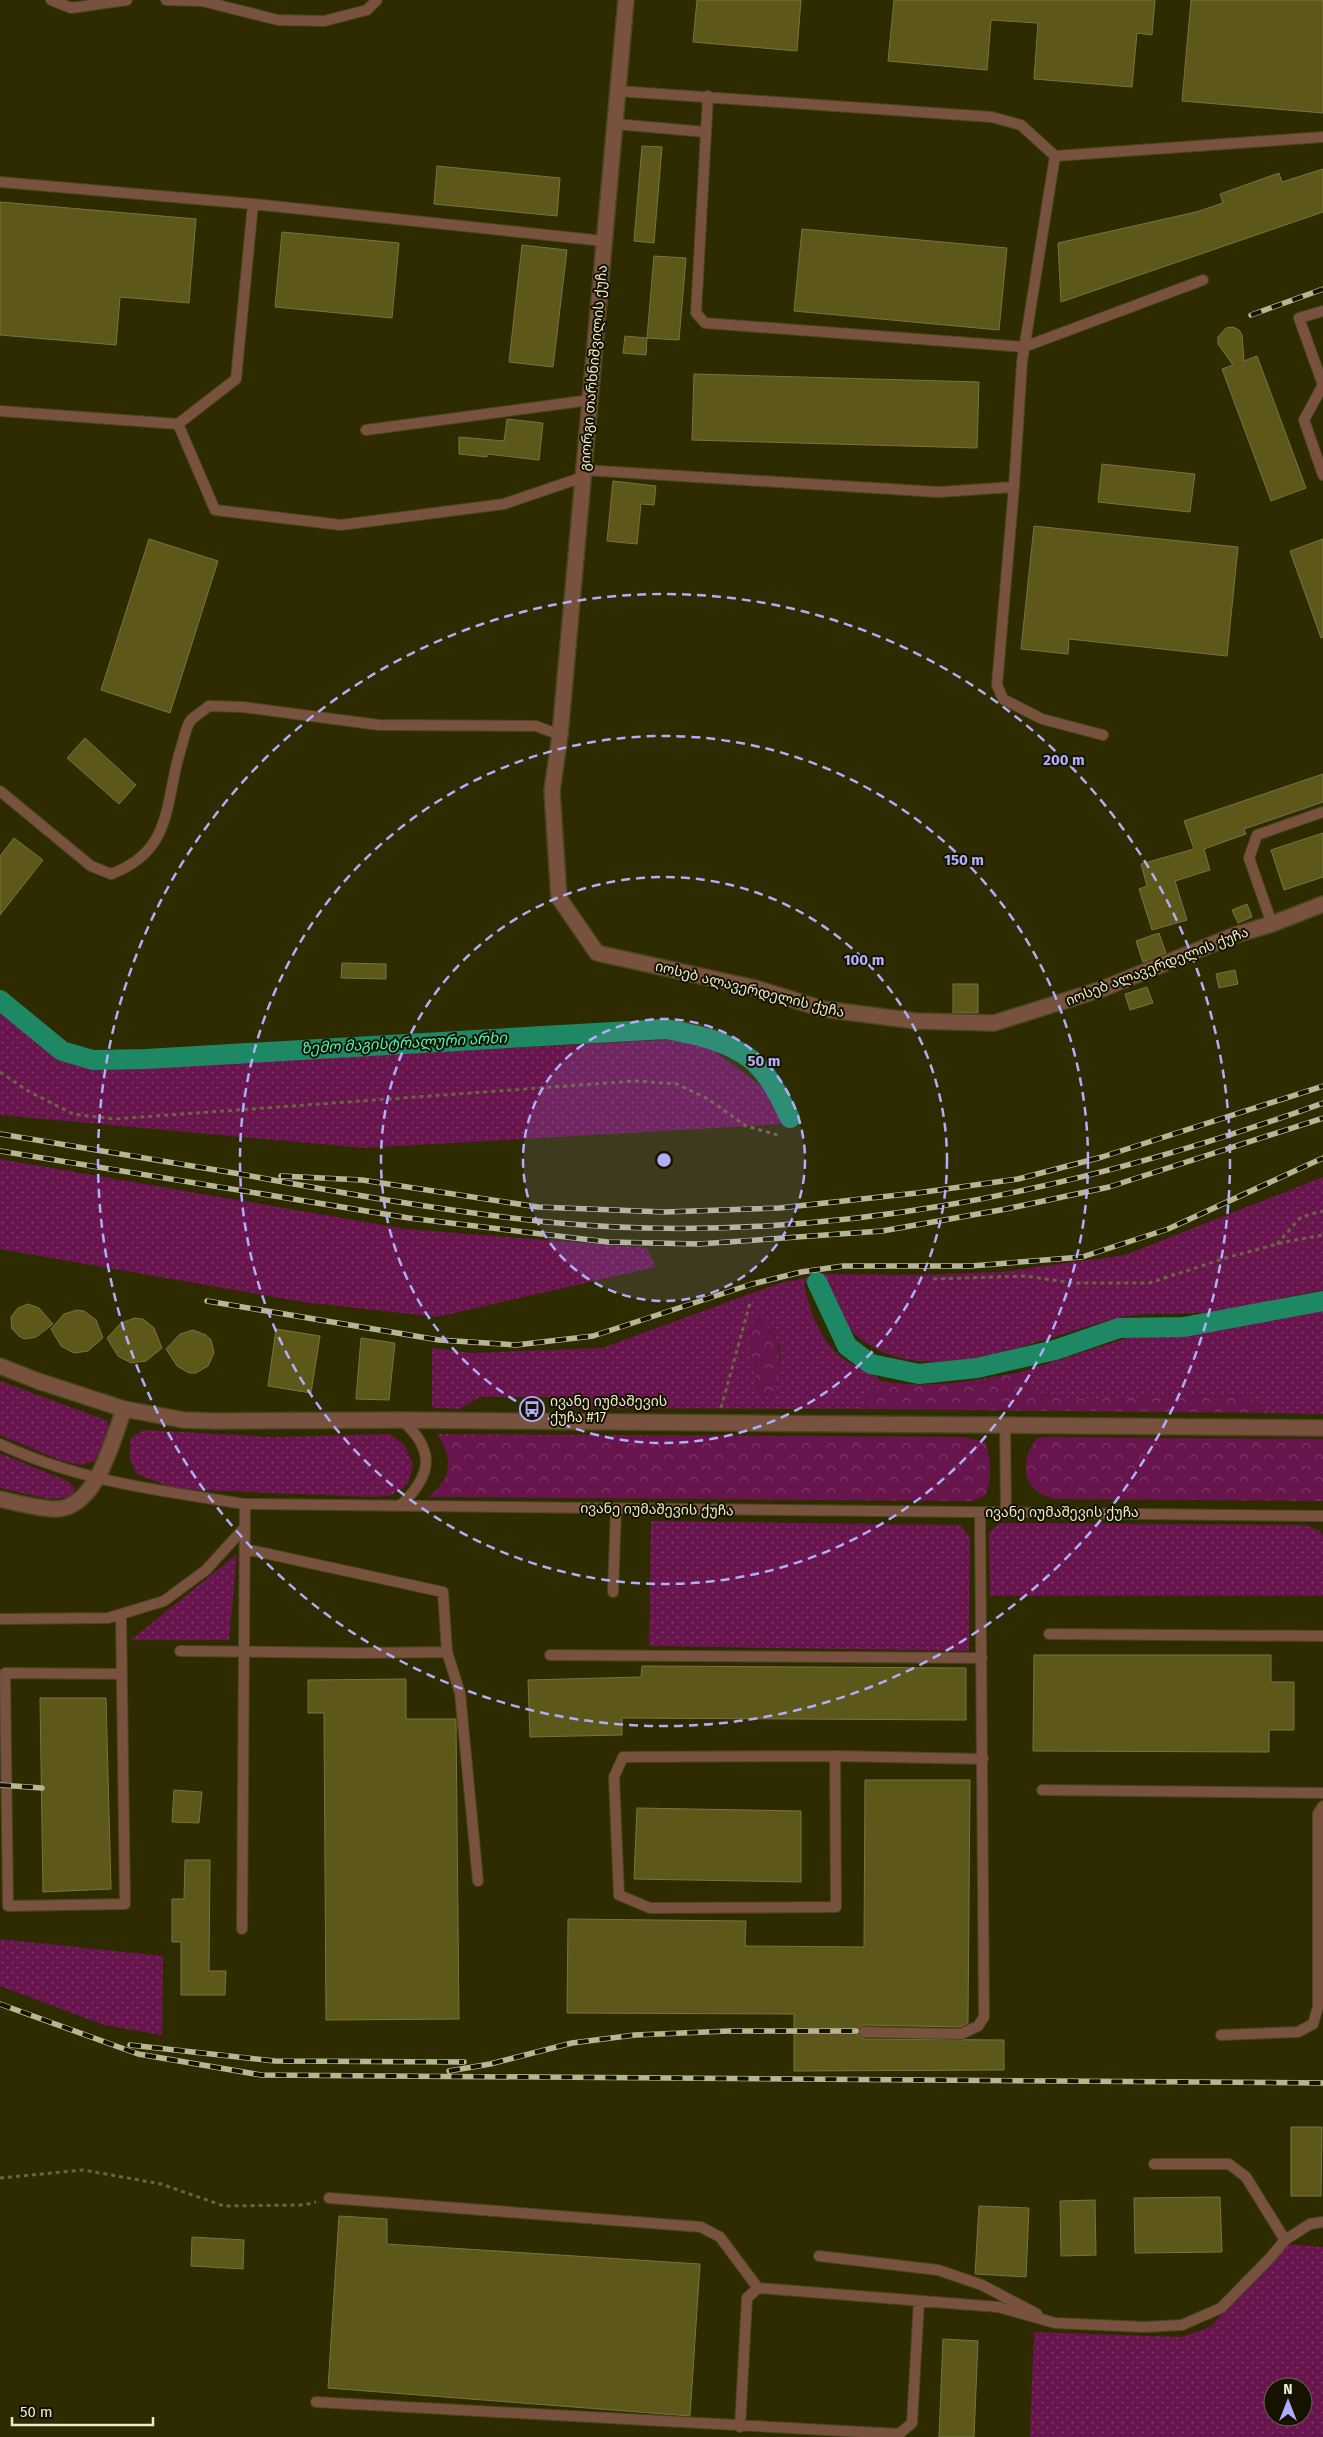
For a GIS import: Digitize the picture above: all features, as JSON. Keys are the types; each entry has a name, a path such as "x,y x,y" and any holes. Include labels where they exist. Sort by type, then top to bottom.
{"street":[{"name":"გიორგი თარხნიშვილის ქუჩა","path":"560,736 618,91 623,0"},
{"name":"იოსებ ალავერდელის ქუჩა","path":"560,736 552,791 559,898 597,953 755,988 823,1009 916,1022 994,1023 1102,989 1235,935 1272,924 1323,904"},
{"path":"0,1366 38,1381 124,1409 184,1420 1005,1424 1323,1428"},
{"path":"0,1499 56,1509 68,1507 98,1479 124,1409"}],"lane":[{"path":"51,0 71,8 127,0"},
{"path":"166,0 202,1 278,20 324,21 367,10 377,0"},
{"path":"618,91 992,117 1021,124 1055,156 1323,137"},
{"path":"708,96 696,313 705,324 1024,347 1203,280"},
{"path":"615,124 706,132"},
{"path":"1055,156 1024,347 997,685 1003,699 1042,720 1103,734"},
{"path":"0,182 253,204 604,242"},
{"path":"0,410 178,424 236,379 253,204"},
{"path":"1323,311 1299,318 1323,385 1304,420 1323,475"},
{"path":"366,430 590,400"},
{"path":"178,424 215,510 341,525 504,504 583,473 938,492 1014,487"},
{"path":"0,791 91,866 111,874 129,867 156,840 170,802 179,752 190,721 209,706 243,707 379,725 536,726 560,736"},
{"path":"1272,924 1249,858 1257,835 1323,812"},
{"path":"401,1505 414,1492 426,1466 422,1441 402,1420"},
{"path":"1005,1424 1006,1511"},
{"name":"ივანე იუმაშევის ქუჩა","path":"0,1444 26,1456 98,1479 127,1486 245,1504 1323,1516"},
{"path":"242,1929 245,1504"},
{"path":"613,1592 616,1509"},
{"path":"864,2032 962,2034 978,2026 984,2017 980,1512"},
{"path":"0,1619 108,1618 121,1616 164,1601 206,1570 245,1528"},
{"path":"245,1549 444,1592 446,1652 460,1693 478,1881"},
{"path":"121,1616 122,1674 125,1904 8,1906 5,1673 122,1674"},
{"path":"1049,1634 1323,1636"},
{"path":"180,1651 355,1654 446,1652"},
{"path":"550,1655 982,1658"},
{"path":"835,1756 836,1907 650,1908 619,1895 614,1777 623,1756 835,1756 983,1759"},
{"path":"1042,1790 1323,1793"},
{"path":"1221,2035 1298,2032 1313,2024 1318,2007 1318,1814 1323,1806"},
{"path":"1154,2164 1229,2164 1246,2177 1285,2240"},
{"path":"329,2198 701,2227 720,2237 758,2288"},
{"path":"740,2427 747,2298 758,2288 998,2307 1054,2324 1144,2327 1182,2325 1221,2308 1285,2240 1310,2224 1323,2222"},
{"path":"819,2256 938,2270 982,2284 1054,2324"},
{"path":"316,2402 740,2427 899,2434 912,2423 919,2301"}],"path":[{"path":"0,1072 28,1091 73,1114 114,1119 634,1081 677,1084 708,1099 746,1126 781,1136"},
{"path":"1276,1244 1301,1217 1323,1210"},
{"path":"934,1279 1028,1276 1071,1283 1149,1283 1276,1244 1323,1235"},
{"path":"716,1423 750,1303"},
{"path":"0,2178 84,2170 161,2184 224,2206 303,2205 329,2198"}],"green space":[{"path":"0,1012 59,1061 98,1070 666,1040 705,1044 765,1089 784,1124 364,1148 0,1115"},
{"path":"0,1159 406,1229 647,1248 655,1267 437,1317 303,1302 0,1249"},
{"path":"1323,1177 1323,1290 1265,1302 1208,1312 1128,1316 1018,1348 978,1357 939,1362 903,1358 870,1345 838,1315 827,1280 804,1283 817,1325 829,1345 845,1360 879,1379 887,1388 866,1394 865,1409 571,1408 548,1397 480,1397 460,1409 432,1408 432,1348 472,1353 602,1348 780,1283 825,1274 911,1275 1002,1272 1125,1255","holes":["751,1325 767,1328 777,1340 780,1359 774,1396 758,1393 752,1357"]},
{"path":"1323,1310 1323,1414 1271,1413 1246,1396 1062,1399 1034,1391 1021,1372 1130,1337 1218,1330"},
{"path":"759,1315 777,1340 780,1369 775,1396 758,1393 752,1357 751,1325"},
{"path":"1021,1372 1034,1391 1062,1399 1246,1396 1271,1413 865,1409 866,1394 879,1388 886,1388 882,1381 917,1385 952,1383"},
{"path":"0,1381 108,1421 109,1433 95,1461 81,1465 62,1461 0,1435"},
{"path":"143,1430 273,1437 390,1434 405,1445 413,1465 408,1484 392,1495 375,1497 176,1489 137,1474 130,1459 130,1439"},
{"path":"437,1434 965,1437 985,1442 990,1461 990,1475 986,1495 973,1501 428,1497 442,1483 448,1467 446,1451"},
{"path":"1037,1438 1323,1439 1323,1501 1055,1499 1036,1490 1026,1475 1027,1457 1031,1448"},
{"path":"0,1453 67,1481 75,1488 71,1497 49,1499 0,1488"},
{"path":"651,1521 960,1525 970,1537 969,1651 649,1646"},
{"path":"999,1523 1305,1525 1319,1530 1323,1536 1323,1596 990,1596 989,1533"},
{"path":"237,1554 229,1640 131,1640"},
{"path":"0,1939 163,1956 162,2035 104,2025 0,1986"},
{"path":"1288,2244 1323,2247 1323,2437 1030,2437 1034,2332 1181,2337 1210,2327"}],"building":[{"path":"697,0 801,0 797,51 693,42"},
{"path":"894,0 1155,0 1152,35 1137,33 1132,87 1034,79 1038,23 991,20 987,70 888,61"},
{"path":"1191,0 1323,0 1323,113 1182,101"},
{"path":"642,146 662,147 654,243 634,241"},
{"path":"437,166 560,178 557,216 434,204"},
{"path":"1323,169 1323,212 1061,302 1058,243 1196,212 1223,203 1220,194 1279,173 1282,182"},
{"path":"0,202 196,219 189,303 120,297 116,345 0,335"},
{"path":"802,229 1007,248 999,330 794,311"},
{"path":"282,232 399,243 392,318 275,307"},
{"path":"522,245 567,250 553,367 509,362"},
{"path":"654,256 686,258 679,340 647,338"},
{"path":"1233,327 1239,330 1242,335 1244,361 1257,356 1306,488 1271,501 1222,369 1233,365 1218,344 1218,337 1226,328"},
{"path":"625,336 647,338 646,355 623,353"},
{"path":"694,374 979,382 977,448 692,440"},
{"path":"507,419 543,423 539,460 487,454 487,457 459,454 459,437 504,441"},
{"path":"1102,464 1195,474 1190,512 1098,502"},
{"path":"613,481 656,486 654,505 641,504 637,544 607,541"},
{"path":"1034,526 1238,547 1227,656 1069,639 1068,654 1021,649"},
{"path":"149,539 218,561 170,713 101,690"},
{"path":"1323,539 1323,637 1321,638 1290,551"},
{"path":"85,738 136,785 119,804 67,758"},
{"path":"1323,774 1323,802 1244,829 1246,834 1204,849 1210,870 1175,881 1187,920 1152,930 1139,889 1147,886 1141,864 1194,849 1184,821"},
{"path":"1323,833 1323,877 1284,890 1271,850"},
{"path":"14,838 43,860 0,915 0,856"},
{"path":"1247,904 1252,917 1238,923 1232,910"},
{"path":"1159,933 1166,953 1143,962 1136,941"},
{"path":"342,963 386,964 386,979 341,978"},
{"path":"1235,970 1238,984 1219,988 1216,974"},
{"path":"953,984 978,984 978,1013 953,1013"},
{"path":"1147,987 1153,1003 1130,1010 1125,994"},
{"path":"28,1304 39,1308 53,1324 36,1337 25,1339 12,1329 11,1317 18,1308"},
{"path":"77,1310 84,1311 96,1320 103,1338 88,1351 74,1353 61,1346 51,1329 64,1314"},
{"path":"135,1318 143,1319 154,1328 162,1348 146,1361 131,1363 118,1356 107,1338 121,1323"},
{"path":"276,1329 320,1336 311,1393 268,1386"},
{"path":"193,1330 206,1335 211,1340 214,1353 208,1366 196,1373 189,1373 177,1366 166,1349 180,1334"},
{"path":"361,1338 395,1343 389,1400 356,1399"},
{"path":"1034,1655 1271,1655 1271,1682 1294,1682 1294,1730 1269,1730 1269,1752 1033,1751"},
{"path":"642,1666 966,1668 966,1720 622,1718 622,1735 530,1737 528,1680 641,1677"},
{"path":"406,1679 406,1719 456,1719 459,2019 326,2020 324,1713 308,1713 308,1680"},
{"path":"40,1698 106,1698 111,1889 43,1892"},
{"path":"865,1780 970,1780 968,2023 960,2027 864,2025 858,2029 858,2035 864,2039 1004,2040 1004,2070 794,2071 794,2014 567,2013 568,1919 746,1921 745,1946 864,1947"},
{"path":"174,1790 202,1792 199,1823 172,1822"},
{"path":"637,1808 801,1811 801,1882 634,1879"},
{"path":"185,1860 210,1860 209,1971 226,1971 225,1995 181,1995 181,1942 172,1942 172,1899 184,1899"},
{"path":"1291,2127 1322,2127 1321,2196 1291,2196"},
{"path":"1220,2197 1222,2252 1135,2253 1134,2198"},
{"path":"1095,2200 1096,2255 1061,2256 1060,2201"},
{"path":"979,2206 1029,2208 1026,2277 975,2274"},
{"path":"339,2216 387,2219 387,2244 700,2264 690,2416 328,2388"},
{"path":"192,2237 244,2240 243,2269 191,2266"},
{"path":"943,2339 978,2341 974,2437 939,2437"}],"waterway":[{"name":"ზემო მაგისტრალური არხი","path":"0,1000 62,1051 93,1060 146,1059 665,1029 722,1043 743,1053 758,1066 769,1080 790,1118"},
{"name":"ზემო მაგისტრალური არხი","path":"817,1282 847,1346 871,1364 919,1374 977,1368 1055,1350 1119,1328 1184,1327 1323,1301"}],"railway":[{"path":"1251,315 1323,289"},
{"path":"281,1176 362,1180 538,1207 665,1212 779,1208 917,1193 1018,1179 1102,1157 1323,1086"},
{"path":"0,1134 393,1201 508,1218 646,1228 745,1227 844,1220 941,1206 1038,1187 1134,1163 1229,1135 1323,1103"},
{"path":"0,1151 409,1218 608,1242 699,1244 882,1231 1006,1209 1109,1187 1323,1118"},
{"path":"207,1301 439,1340 516,1345 593,1336 752,1284 801,1272 843,1266 971,1266 1082,1257 1168,1229 1323,1158"},
{"path":"0,1785 42,1788"},
{"path":"0,2004 138,2054 261,2075 1323,2083"},
{"path":"449,2071 490,2064 572,2043 635,2035 729,2031 856,2031"},
{"path":"130,2045 275,2061 464,2062"}],"place":[{"name":"ივანე იუმაშევის ქუჩა #17","path":"532,1409"}]}
